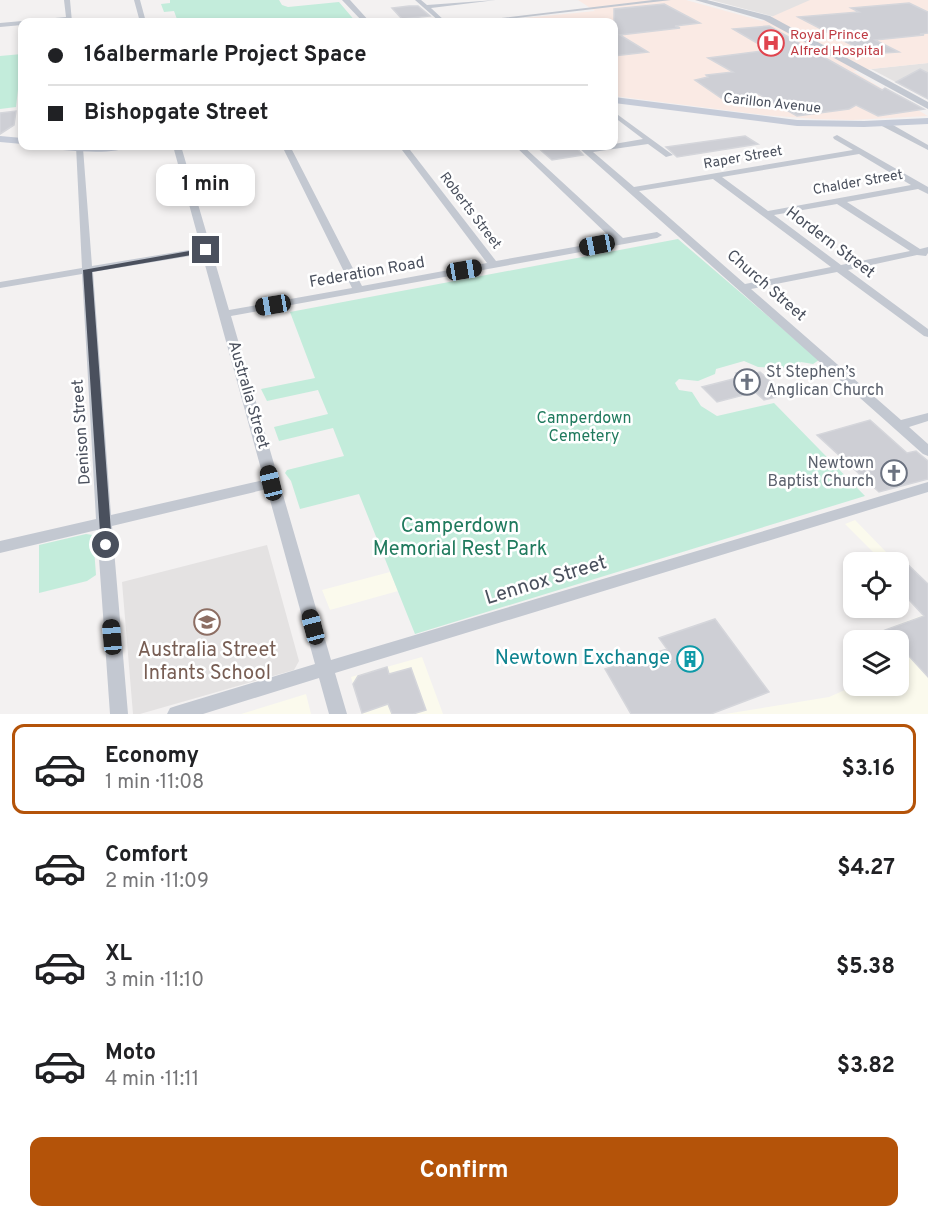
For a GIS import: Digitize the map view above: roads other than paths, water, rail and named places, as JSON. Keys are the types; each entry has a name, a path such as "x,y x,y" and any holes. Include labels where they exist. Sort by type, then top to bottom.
{"main road":[{"name":"Carillon Avenue","path":"618,101 796,123 928,121"},
{"path":"0,140 18,142"}],"street":[{"path":"67,0 69,18"},
{"path":"137,0 142,18"},
{"path":"346,0 363,18"},
{"path":"417,0 438,18"},
{"path":"425,7 493,0"},
{"path":"506,18 668,0"},
{"path":"699,0 767,18 928,106"},
{"path":"0,25 18,24"},
{"path":"618,117 669,155"},
{"path":"883,123 928,148"},
{"path":"837,137 924,188"},
{"path":"618,144 649,141"},
{"name":"Denison Street","path":"88,150 88,270 119,714"},
{"name":"Australia Street","path":"178,150 338,714"},
{"path":"288,150 358,290"},
{"name":"Roberts Street","path":"407,150 494,265"},
{"path":"523,150 620,241"},
{"name":"Church Street","path":"587,150 928,451"},
{"name":"Raper Street","path":"631,190 860,151"},
{"name":"Hordern Street","path":"715,176 928,334"},
{"name":"Chalder Street","path":"765,214 924,188"},
{"path":"839,201 925,253"},
{"name":"Federation Road","path":"225,314 657,235"},
{"path":"0,285 206,250"},
{"path":"743,288 925,253"},
{"path":"899,425 928,417"},
{"path":"0,547 271,483"},
{"name":"Lennox Street","path":"176,714 928,487"}],"place":[{"name":"Royal Prince Alfred Hospital","path":"771,43"},
{"name":"St Stephen’s Anglican Church","path":"747,382"},
{"name":"Newtown Baptist Church","path":"894,473"},
{"name":"Australia Street Infants School","path":"207,622"},
{"name":"Newtown Exchange","path":"690,659"}],"park label":[{"name":"Camperdown Cemetery","path":"584,428"},
{"name":"Camperdown Memorial Rest Park","path":"460,538"}]}
